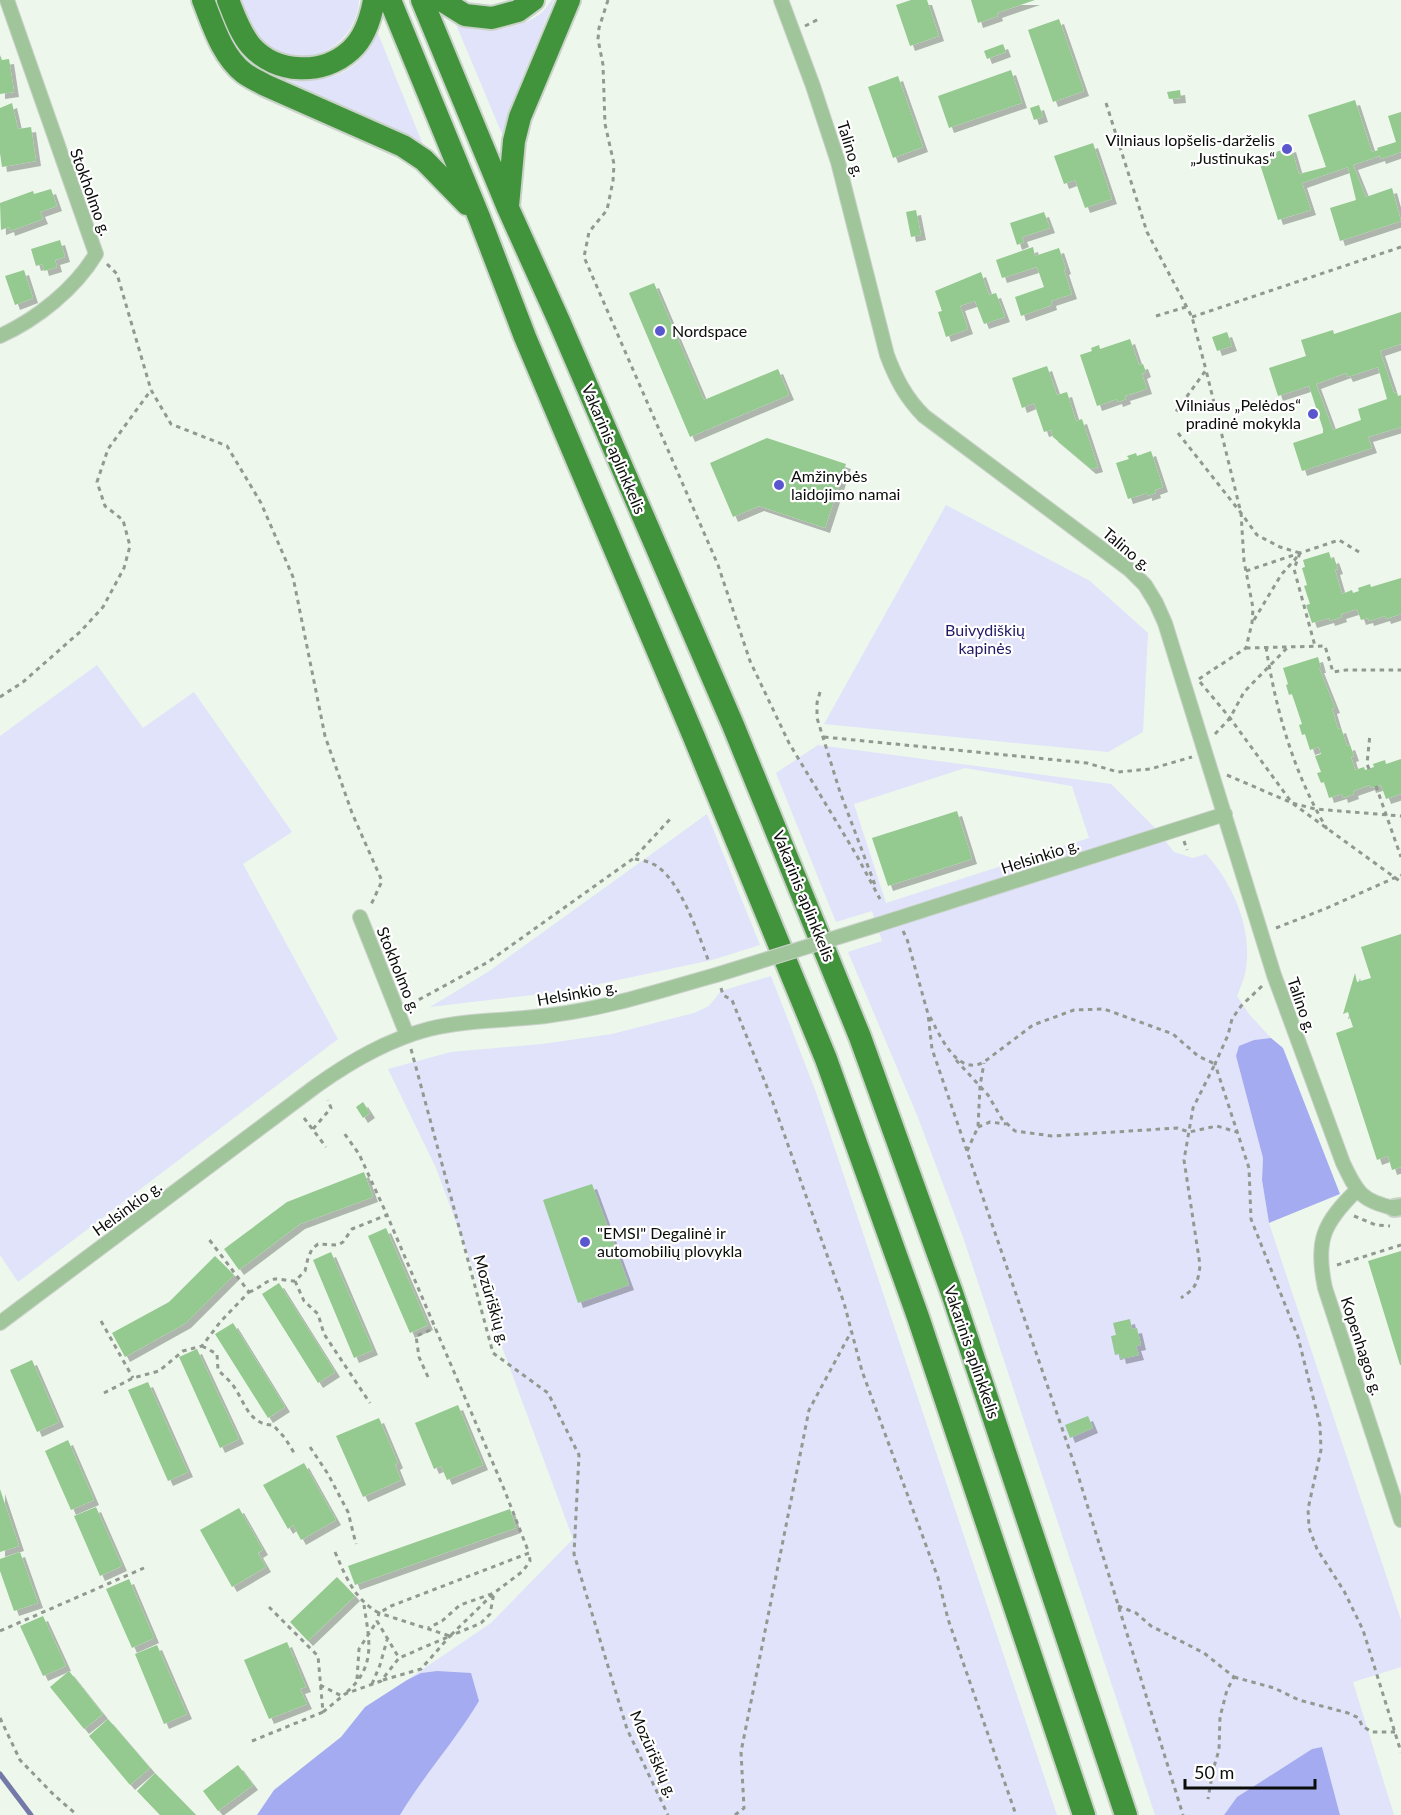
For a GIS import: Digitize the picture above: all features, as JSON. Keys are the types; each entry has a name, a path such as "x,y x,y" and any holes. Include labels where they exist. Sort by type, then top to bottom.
{"highway":[{"path":"203,0 218,37 229,56 244,73 265,85 403,146 424,160 479,217"},
{"path":"228,0 238,26 250,45 266,59 288,68 311,68 336,61 352,50 364,31 374,0"},
{"path":"390,0 479,217 525,337 690,726 826,1059 918,1317 1084,1815"},
{"name":"Vakarinis aplinkkelis","path":"422,0 508,208 729,714 860,1037 952,1293 1126,1815"},
{"path":"441,0 465,15 492,18 518,11 533,0"},
{"path":"508,208 514,141 520,117 569,0"}],"street":[{"name":"Stokholmo g.","path":"7,0 96,254"},
{"name":"Talino g.","path":"781,0 835,152 887,355 901,388 924,416 1130,570 1156,603 1165,623 1274,975 1343,1163 1358,1190 1373,1203 1398,1207"},
{"path":"0,336 36,316 86,272 96,254"},
{"name":"Helsinkio g.","path":"0,1323 342,1067 378,1047 407,1035 456,1024 552,1015 616,1004 877,925 1225,814"},
{"name":"Stokholmo g.","path":"360,916 407,1035"},
{"name":"Kopenhagos g.","path":"1358,1190 1329,1222 1321,1244 1321,1270 1401,1520"}],"path":[{"path":"608,0 598,39 603,65 605,124 614,164 613,181 607,210 589,232 584,256 718,565 750,660 789,743 880,899 840,792 818,718 817,703 820,692"},
{"path":"1106,103 1147,232 1191,317 1206,370 1241,513 1246,571 1251,595 1252,623 1246,648"},
{"path":"1191,317 1401,247"},
{"name":"Stokholmo g.","path":"96,254 117,274 151,390 171,424 227,446 261,502 293,577 325,736 352,813 382,881 372,905 360,916"},
{"path":"1156,316 1186,307"},
{"path":"1176,413 1206,370"},
{"path":"0,697 23,682 81,631 103,607 124,568 130,546 123,520 105,506 97,482 108,449 151,390"},
{"path":"1178,433 1257,535 1280,547 1300,553"},
{"path":"1246,571 1339,540 1359,552"},
{"path":"1252,623 1281,575 1300,553"},
{"path":"1300,553 1294,569 1315,646"},
{"path":"1186,690 1246,648 1325,646 1334,672 1401,670"},
{"path":"1266,647 1289,747 1315,809 1329,831"},
{"path":"824,736 1087,763 1118,772 1150,769 1204,750 1230,718 1244,692 1288,647"},
{"path":"1198,680 1230,718 1292,803 1401,882"},
{"path":"1369,769 1370,734"},
{"path":"1213,778 1227,774 1292,803 1315,809 1401,816"},
{"path":"1376,786 1401,857"},
{"path":"399,1011 488,962 634,858 672,818"},
{"path":"634,858 655,864 672,881 686,905 723,995 732,1000 771,1097 843,1303 862,1371 938,1578 948,1619 1016,1815"},
{"path":"1261,933 1327,908 1401,875"},
{"path":"902,930 907,939 928,1014 932,1049 1077,1472 1183,1815"},
{"path":"1181,1298 1193,1290 1198,1279 1200,1265 1185,1180 1184,1160 1193,1108 1228,1035 1232,1019 1241,1006 1274,975"},
{"path":"955,1059 965,1064 980,1065 1033,1025 1074,1010 1104,1008 1173,1034 1198,1056 1215,1064 1249,1168 1251,1220 1298,1337 1320,1425 1321,1450 1308,1509 1309,1528 1317,1549 1344,1591 1364,1630 1401,1752"},
{"path":"928,1014 955,1059 980,1086 1006,1124 1015,1131 1052,1136 1178,1128 1188,1132 1217,1126 1237,1132"},
{"name":"Mozūriškių g.","path":"407,1035 493,1353 548,1392 579,1455 574,1554 627,1729 668,1815"},
{"path":"967,1151 978,1126 984,1062"},
{"path":"313,1129 331,1108 328,1100"},
{"path":"304,1118 326,1147"},
{"path":"978,1126 990,1122 1006,1124"},
{"path":"320,1684 344,1695 421,1669 450,1636 494,1593 523,1571 530,1561 530,1553 504,1489 387,1215 359,1154 344,1132"},
{"path":"1339,1209 1376,1225 1392,1226"},
{"path":"295,1281 305,1271 312,1249 318,1244 338,1245 352,1229 387,1215"},
{"path":"208,1238 249,1292"},
{"path":"1321,1270 1401,1245"},
{"path":"104,1393 133,1378 159,1371 183,1352 202,1346 220,1321 249,1292 260,1289 274,1279 295,1281"},
{"path":"295,1281 304,1301 318,1314 324,1334 370,1403"},
{"path":"101,1321 133,1378"},
{"path":"428,1377 419,1357 416,1336 435,1328"},
{"path":"735,1815 744,1808 741,1752 809,1410 851,1332"},
{"path":"202,1346 217,1354 218,1370 231,1383 253,1418 263,1425 273,1425 296,1456"},
{"path":"310,1447 328,1474 348,1512 356,1544"},
{"path":"252,1741 323,1712 357,1683 370,1653 364,1605 346,1579 335,1552"},
{"path":"357,1683 359,1649 377,1621 379,1613 391,1606 530,1553"},
{"path":"0,1631 144,1568"},
{"path":"427,1629 442,1621 460,1605 494,1593"},
{"path":"381,1681 399,1658 481,1623 490,1614 494,1593"},
{"path":"364,1605 379,1613 450,1636"},
{"path":"1118,1606 1136,1613 1151,1626 1204,1653 1234,1677 1274,1688 1299,1700 1348,1713 1359,1718 1362,1726 1372,1732 1395,1732"},
{"path":"269,1607 318,1656 323,1712"},
{"path":"377,1621 399,1658"},
{"path":"372,1684 387,1638"},
{"path":"1208,1799 1219,1750 1220,1717 1227,1690 1234,1677"},
{"path":"0,1719 20,1760 77,1815"}],"green space":[{"path":"239,0 359,0 348,32 336,44 323,52 307,57 292,57 276,52 257,37"},
{"path":"554,0 502,134 455,22 475,29 509,27 539,15"},
{"path":"377,31 423,145 398,130 284,79 314,80 341,73 362,58"},
{"name":"Buivydiškių kapinės","path":"946,505 1090,581 1148,633 1143,732 1108,752 824,724"},
{"path":"97,665 143,728 194,692 292,832 243,864 338,1039 18,1282 0,1255 0,736"},
{"path":"818,745 1111,784 1155,828 1174,852 1193,858 1206,854 1225,880 1239,910 1247,942 1245,974 1237,996 1249,1014 1271,1038 1254,1040 1236,1056 1263,1158 1262,1180 1269,1223 1401,1620 1401,1667 1353,1682 1394,1815 1340,1815 1322,1747 1312,1749 1237,1797 1224,1815 1155,1815 963,1237 917,1115 848,952 882,941 872,911 836,922 776,773","holes":["965,768 1072,786 1089,838 886,903 854,804"]},
{"path":"707,814 760,945 712,960 566,991 430,1007 488,972"},
{"path":"771,976 817,1095 1057,1815 400,1815 478,1701 437,1671 421,1673 407,1680 491,1623 573,1539 436,1168 388,1069 451,1052 542,1044 612,1034 694,1013 709,1006 721,991"}],"shaded area":[{"path":"1271,1038 1283,1048 1340,1194 1269,1223 1262,1180 1263,1158 1236,1056 1239,1046 1254,1040"},
{"path":"437,1671 471,1673 479,1701 400,1815 257,1815 274,1790 341,1737 365,1707 421,1673"},
{"path":"1322,1747 1340,1815 1224,1815 1237,1797 1312,1749"}],"building":[{"path":"911,0 927,0 939,36 910,46 896,5"},
{"path":"971,0 1035,0 997,13 998,16 978,23"},
{"path":"1059,19 1084,91 1053,102 1028,30"},
{"path":"1003,44 1006,52 987,59 984,51"},
{"path":"0,55 2,60 9,59 14,92 0,94"},
{"path":"1011,70 1022,103 949,128 938,96"},
{"path":"898,76 923,147 893,158 868,87"},
{"path":"1180,90 1181,98 1169,99 1167,92"},
{"path":"1355,100 1372,152 1396,142 1388,116 1401,112 1401,152 1353,165 1366,197 1392,188 1401,221 1340,241 1330,208 1356,200 1348,167 1302,183 1311,210 1278,220 1258,158 1291,147 1299,174 1326,167 1308,115"},
{"path":"12,103 18,129 31,127 36,161 2,167 0,108"},
{"path":"1039,105 1043,117 1034,120 1030,108"},
{"path":"1093,143 1112,199 1085,208 1075,180 1064,184 1054,156"},
{"path":"51,189 57,206 40,212 43,219 10,231 9,227 1,230 0,203 33,191 34,194"},
{"path":"916,210 921,235 911,237 906,212"},
{"path":"1044,212 1050,228 1022,237 1024,242 1017,245 1010,223"},
{"path":"60,240 65,257 55,260 57,267 44,271 42,264 36,266 31,249"},
{"path":"1033,247 1035,256 1059,248 1072,294 1051,301 1052,305 1021,316 1015,297 1044,287 1037,267 1002,278 996,260"},
{"path":"24,270 33,298 15,305 5,276"},
{"path":"981,272 989,295 996,293 1005,317 984,324 975,301 960,306 968,329 946,337 938,312 942,311 935,291"},
{"name":"Nordspace","path":"654,283 704,400 778,369 789,395 690,437 629,293"},
{"path":"1401,312 1401,344 1380,351 1394,393 1401,395 1401,427 1368,437 1372,448 1302,471 1293,443 1323,433 1323,429 1309,386 1278,396 1269,368 1306,356 1301,340 1333,330 1334,334","holes":["1378,367 1387,399 1358,409 1361,420 1333,430 1316,384 1346,373 1348,377"]},
{"path":"1227,332 1232,346 1217,351 1212,337"},
{"path":"1130,339 1139,365 1143,364 1146,372 1142,374 1147,389 1125,396 1126,399 1118,402 1117,399 1097,406 1080,355 1092,351 1091,348 1099,345 1100,349"},
{"path":"1047,366 1057,395 1067,392 1076,421 1082,419 1098,467 1091,469 1053,437 1051,430 1044,432 1034,403 1022,408 1012,378"},
{"name":"Amžinybės laidojimo namai","path":"767,438 846,464 825,528 759,506 733,517 710,463"},
{"path":"1151,451 1163,487 1155,490 1156,493 1147,496 1147,493 1128,499 1116,463 1129,459 1127,456 1136,453 1137,456"},
{"path":"1329,552 1338,569 1335,570 1342,594 1352,590 1353,593 1359,591 1358,588 1370,584 1371,587 1401,578 1401,614 1369,621 1368,618 1361,620 1357,609 1341,614 1342,617 1330,621 1329,618 1312,623 1306,605 1310,604 1304,586 1307,585 1302,568 1305,567 1303,560"},
{"path":"1318,657 1321,668 1319,668 1335,708 1332,709 1338,729 1341,728 1347,746 1350,745 1354,756 1351,757 1355,770 1374,767 1373,764 1385,760 1386,764 1401,759 1401,794 1386,799 1381,785 1371,788 1370,785 1353,791 1354,794 1343,798 1342,794 1329,798 1324,782 1321,783 1317,773 1321,772 1315,756 1321,754 1319,747 1310,750 1305,734 1302,735 1299,725 1302,724 1292,694 1289,695 1283,668"},
{"path":"957,811 972,859 888,886 872,838"},
{"path":"1401,934 1401,1167 1392,1170 1388,1156 1377,1160 1336,1033 1353,1027 1348,1012 1343,1014 1355,973 1357,982 1371,978 1361,947"},
{"path":"363,1102 370,1113 363,1118 356,1107"},
{"path":"364,1172 373,1197 300,1224 239,1270 224,1249 287,1202"},
{"name":"\"EMSI\" Degalinė ir automobilių plovykla","path":"592,1184 629,1285 578,1303 543,1200"},
{"path":"386,1228 428,1325 410,1333 368,1236"},
{"path":"1401,1251 1401,1365 1400,1365 1368,1261"},
{"path":"331,1252 373,1350 354,1358 313,1260"},
{"path":"215,1256 234,1275 186,1323 125,1357 112,1333 169,1302"},
{"path":"279,1283 335,1372 318,1383 262,1294"},
{"path":"1130,1319 1132,1329 1137,1328 1141,1345 1136,1346 1139,1355 1121,1359 1120,1354 1115,1355 1111,1336 1116,1335 1113,1323"},
{"path":"233,1323 285,1407 268,1418 215,1334"},
{"path":"197,1349 239,1439 220,1448 179,1357"},
{"path":"32,1360 59,1422 37,1432 10,1370"},
{"path":"148,1382 188,1472 168,1481 128,1390"},
{"path":"458,1405 483,1465 447,1480 441,1466 434,1469 415,1423"},
{"path":"1088,1416 1093,1428 1070,1438 1065,1425"},
{"path":"379,1418 398,1463 395,1465 401,1480 363,1497 336,1436"},
{"path":"68,1440 94,1500 71,1510 45,1451"},
{"path":"304,1463 336,1520 301,1540 293,1525 288,1529 263,1485"},
{"path":"0,1489 19,1546 0,1552"},
{"path":"96,1507 122,1566 100,1576 74,1516"},
{"path":"239,1508 263,1550 258,1553 266,1567 232,1587 200,1530"},
{"path":"510,1509 516,1528 355,1585 348,1566"},
{"path":"20,1552 38,1603 14,1611 0,1571 0,1559"},
{"path":"337,1577 355,1596 308,1641 290,1622"},
{"path":"129,1579 154,1638 132,1648 106,1589"},
{"path":"43,1616 66,1666 43,1676 20,1626"},
{"path":"287,1642 306,1687 300,1689 307,1704 269,1719 244,1660"},
{"path":"157,1645 187,1714 164,1724 135,1654"},
{"path":"69,1671 103,1714 84,1729 50,1687"},
{"path":"108,1719 150,1768 130,1785 89,1736"},
{"path":"238,1765 253,1785 218,1811 203,1791"},
{"path":"155,1773 196,1815 160,1815 137,1791"}],"waterway":[{"path":"0,1774 31,1815"}],"place":[{"name":"Vilniaus lopšelis-darželis „Justinukas“","path":"1287,149"},
{"name":"Nordspace","path":"660,331"},
{"name":"Vilniaus „Pelėdos“ pradinė mokykla","path":"1313,414"},
{"name":"Amžinybės laidojimo namai","path":"779,485"},
{"name":"\"EMSI\" Degalinė ir automobilių plovykla","path":"585,1242"}]}
